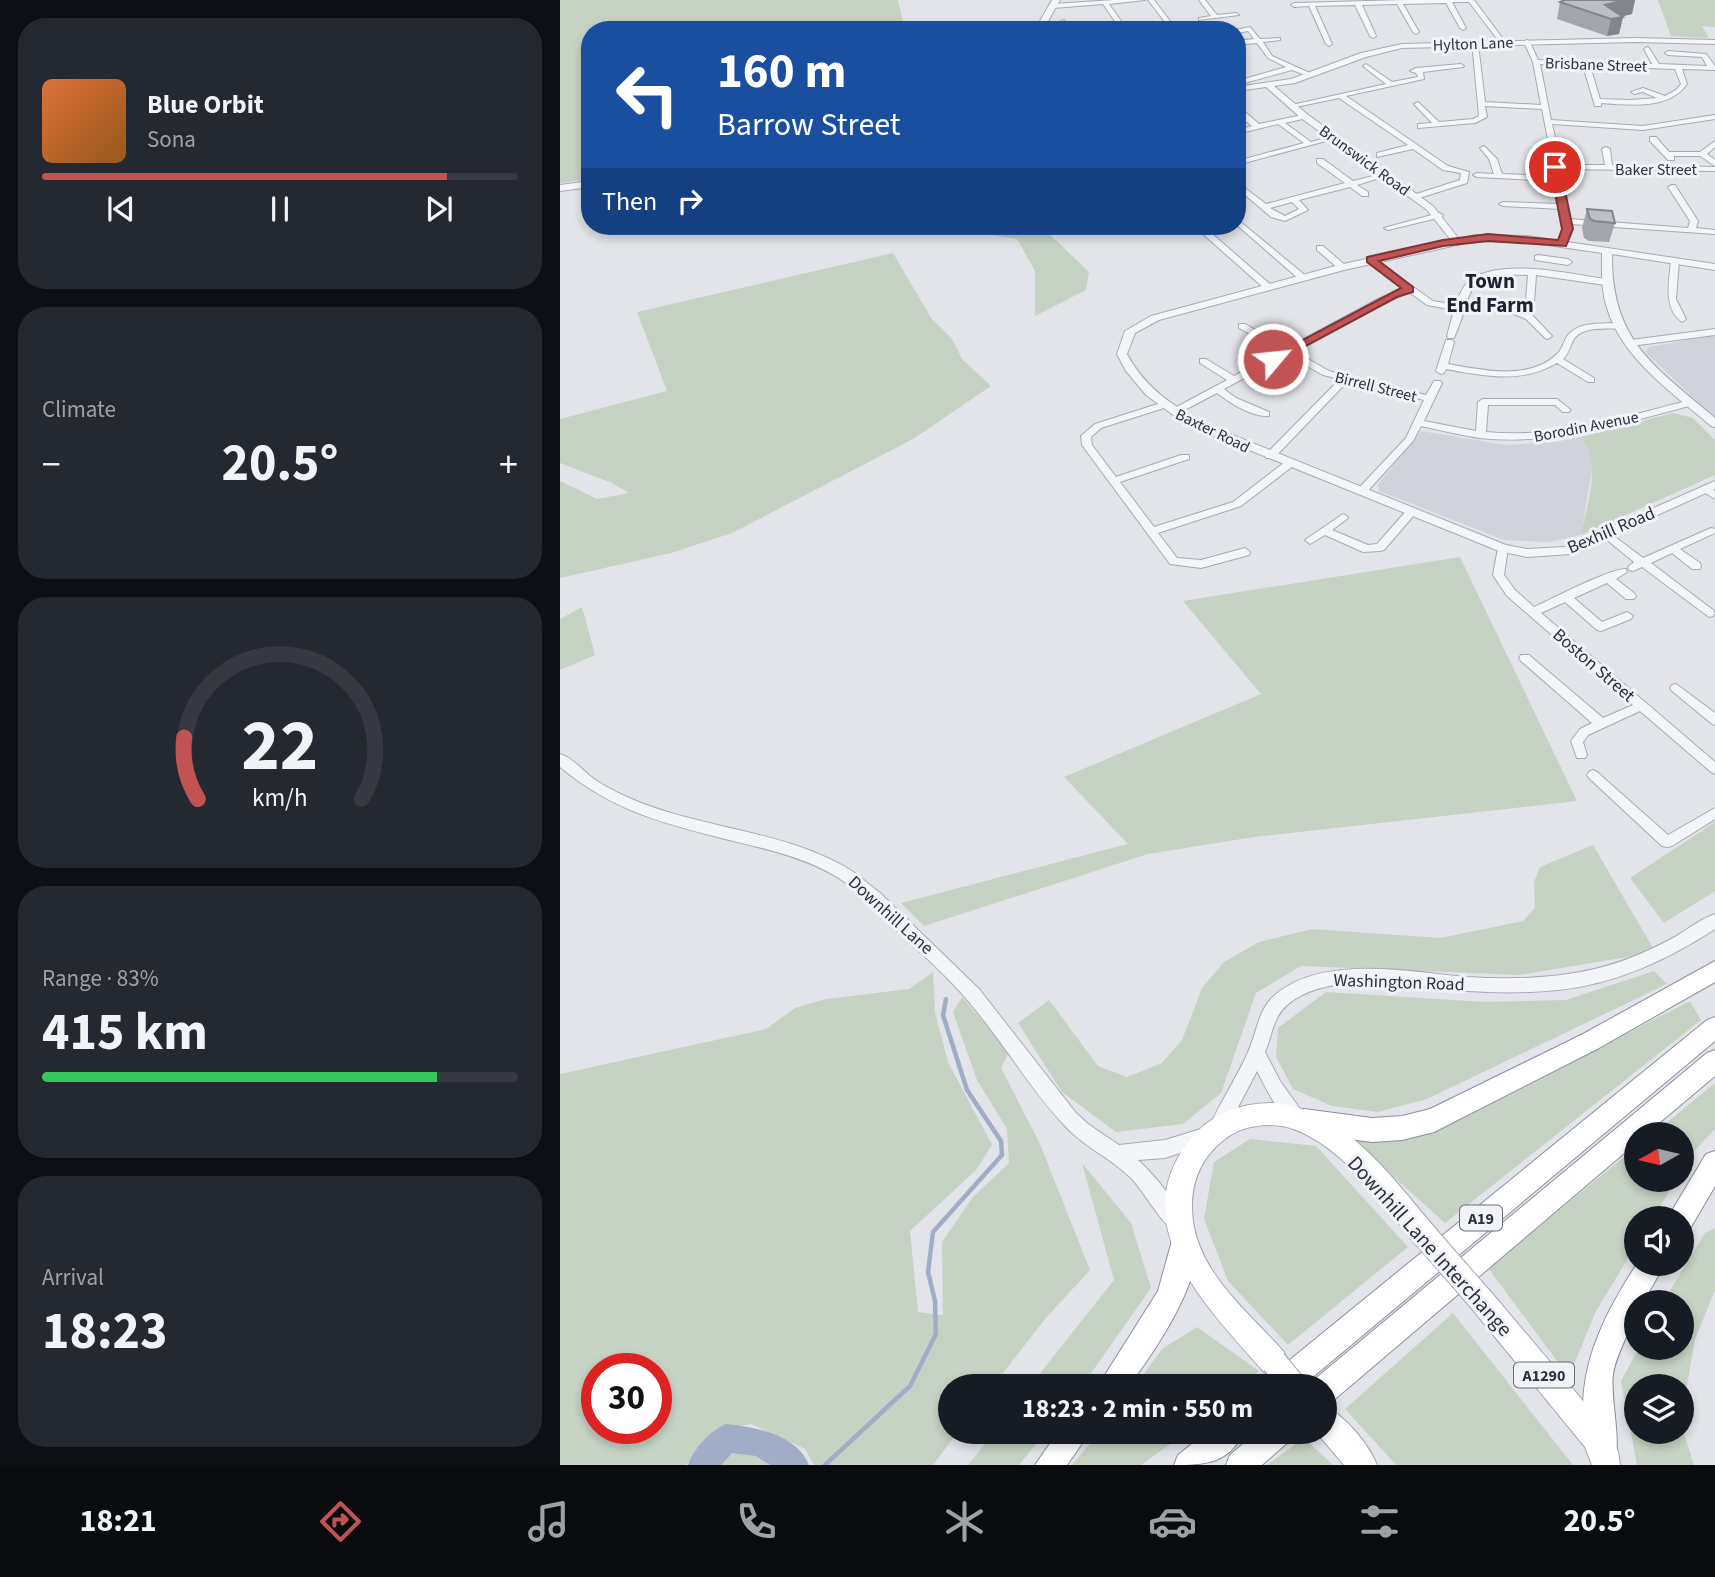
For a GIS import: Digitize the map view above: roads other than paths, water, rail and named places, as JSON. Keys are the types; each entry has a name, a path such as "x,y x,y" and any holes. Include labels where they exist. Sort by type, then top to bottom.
{"main road":[{"path":"1277,1374 1199,1274 1184,1238 1179,1203 1182,1180 1191,1157 1215,1131 1251,1116 1273,1115 1387,1130 1434,1120 1568,1053 1715,971"},
{"name":"A19","path":"1277,1374 1715,1027"},
{"name":"A19","path":"1337,1379 1715,1061"},
{"name":"Downhill Lane Interchange","path":"1301,1120 1357,1162 1427,1238 1482,1301 1607,1458"},
{"path":"1689,1206 1715,1163"},
{"path":"1120,1374 1166,1307 1178,1275 1184,1238"},
{"path":"1607,1458 1597,1419 1598,1372 1609,1340 1645,1276"},
{"path":"1337,1435 1363,1465"},
{"path":"1049,1465 1066,1444"},
{"path":"1188,1465 1214,1444"},
{"path":"1240,1465 1264,1444"}],"street":[{"path":"1044,21 1054,3 1106,4 1142,0"},
{"path":"1152,0 1167,21"},
{"path":"1202,0 1215,17"},
{"path":"1296,3 1311,5 1471,0 1503,43"},
{"path":"1448,1 1463,28"},
{"path":"1399,2 1416,32"},
{"path":"1106,4 1118,21"},
{"path":"1358,4 1373,36"},
{"path":"1311,5 1329,44"},
{"path":"1201,19 1236,15"},
{"path":"1246,30 1250,29 1270,57 1310,75"},
{"path":"1246,42 1278,38"},
{"name":"Hylton Lane","path":"1246,84 1268,85 1310,75 1385,49 1661,39 1715,42"},
{"path":"1527,42 1536,62 1567,221 1562,244"},
{"name":"Brisbane Street","path":"1647,49 1657,66"},
{"path":"1421,126 1475,121 1483,117 1484,104 1475,66 1476,51"},
{"name":"Brisbane Street","path":"1668,53 1704,55 1713,68"},
{"name":"Brisbane Street","path":"1536,62 1713,68"},
{"path":"1366,65 1389,83"},
{"path":"1586,65 1604,125"},
{"path":"1291,106 1422,78 1414,70 1461,66"},
{"path":"1598,104 1638,103 1665,98 1681,90 1684,84 1677,66"},
{"path":"1246,81 1290,68"},
{"path":"1398,74 1406,81"},
{"name":"Brunswick Road","path":"1268,85 1304,116 1438,215 1456,241"},
{"path":"1634,92 1643,90 1665,98"},
{"path":"1340,94 1446,168 1465,172 1464,181 1416,197"},
{"path":"1418,104 1437,124"},
{"path":"1484,104 1545,107"},
{"path":"1246,130 1304,116"},
{"path":"1246,117 1258,127"},
{"path":"1548,122 1643,128 1682,125 1714,117"},
{"path":"1280,122 1310,144"},
{"path":"1395,133 1412,128"},
{"path":"1643,128 1680,170"},
{"path":"1246,161 1322,141"},
{"path":"1667,154 1702,154 1715,144"},
{"path":"1380,155 1415,146"},
{"path":"1484,148 1493,159 1499,176"},
{"path":"1606,149 1609,169"},
{"path":"1702,154 1715,166"},
{"name":"Baker Street","path":"1555,160 1609,169 1680,170 1715,166"},
{"path":"1321,161 1365,194"},
{"path":"1660,170 1694,221 1692,230"},
{"path":"1265,207 1385,175"},
{"path":"1477,175 1558,178"},
{"path":"560,188 581,185"},
{"path":"1246,191 1285,219 1304,210 1293,199"},
{"path":"1503,204 1564,207"},
{"path":"1388,228 1438,215"},
{"path":"1567,221 1715,232"},
{"path":"1246,230 1303,278"},
{"path":"1208,235 1268,287"},
{"name":"Baxter Road","path":"1503,548 1218,435 1174,412 1126,365 1122,345 1130,331 1155,318 1342,267 1456,241 1488,237 1562,244 1715,267"},
{"path":"1320,248 1342,267"},
{"path":"1607,251 1605,282 1609,306 1619,326 1649,365 1715,425"},
{"path":"1538,258 1568,262"},
{"path":"1371,260 1430,303 1460,308"},
{"path":"1551,276 1552,260"},
{"path":"1675,261 1672,299 1682,319"},
{"path":"1361,492 1397,456 1420,422 1438,381 1467,288 1480,278 1496,273 1605,282"},
{"path":"1529,317 1532,274"},
{"path":"1174,412 1393,295 1409,289"},
{"path":"1496,305 1529,317 1548,336"},
{"name":"Birrell Street","path":"1242,326 1326,373 1430,399"},
{"path":"1443,366 1515,374 1539,369 1557,359 1576,332 1585,328 1619,326"},
{"path":"1631,344 1694,332 1715,332"},
{"path":"1557,359 1591,380"},
{"path":"1203,361 1235,381"},
{"path":"1270,456 1346,379"},
{"path":"1219,390 1233,400 1266,414"},
{"name":"Borodin Avenue","path":"1481,435 1483,402 1557,401 1580,430"},
{"name":"Borodin Avenue","path":"1420,422 1481,435 1526,437 1580,430 1690,403"},
{"path":"1164,405 1098,426 1086,436 1087,445 1116,480 1174,561 1201,564 1245,552"},
{"path":"1116,480 1185,457"},
{"path":"1152,531 1237,504 1289,464"},
{"name":"Bexhill Road","path":"1503,548 1548,553 1567,551 1712,490"},
{"path":"1326,531 1367,548 1380,547 1411,512"},
{"path":"1310,540 1343,517"},
{"path":"1533,612 1712,531"},
{"path":"1606,534 1633,567 1709,613"},
{"name":"Boston Street","path":"1503,548 1498,575 1511,593 1715,769"},
{"path":"1674,550 1696,566"},
{"path":"1607,578 1630,596"},
{"path":"1566,597 1601,627 1626,616"},
{"path":"1525,658 1601,724"},
{"path":"1675,688 1715,720"},
{"path":"1581,755 1577,741 1584,732 1641,705"},
{"name":"Downhill Lane","path":"560,759 576,775 625,804 694,827 800,852 848,876 942,960 981,1003 1080,1130 1117,1154 1153,1187 1184,1238"},
{"path":"1593,775 1667,842 1715,813"},
{"name":"Washington Road","path":"1215,1131 1257,1053 1265,1023 1277,1004 1293,991 1319,981 1368,978 1525,986 1581,980 1648,959 1715,921"},
{"path":"1257,1053 1274,1087 1301,1120"},
{"path":"1117,1154 1172,1148 1215,1131"}],"waterway":[{"path":"825,1465 910,1386 936,1334 935,1301 928,1272 933,1232 1002,1155 1001,1141 967,1090 943,1015 946,999"},
{"path":"702,1465 726,1438 761,1442 795,1465"}],"district":[{"name":"Town End Farm","path":"1490,293"}]}
